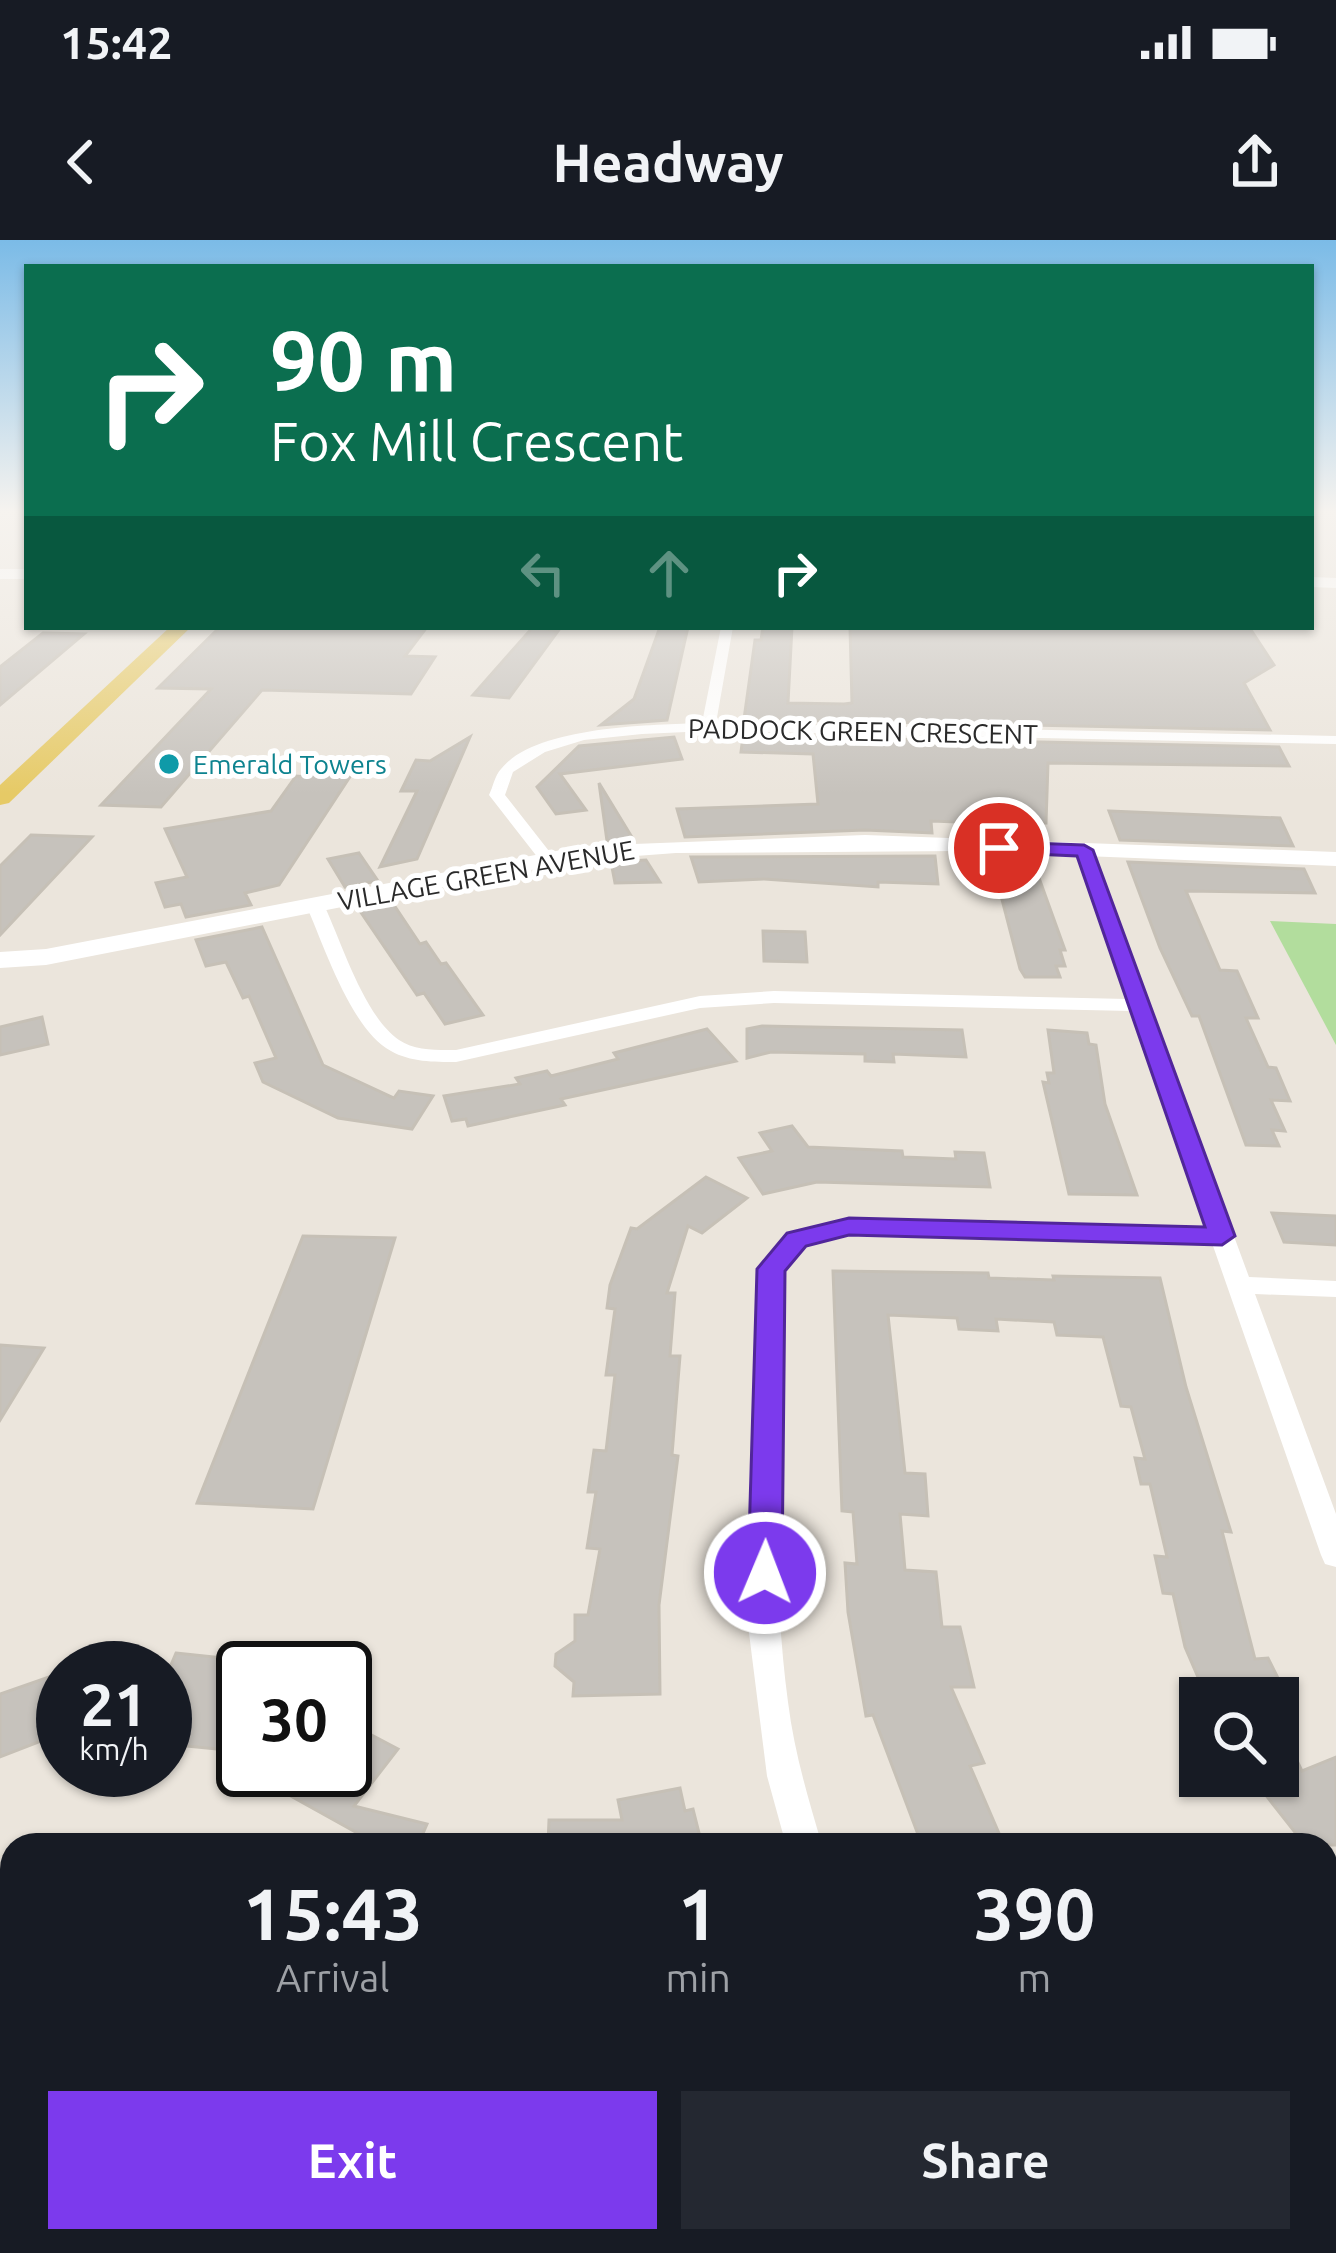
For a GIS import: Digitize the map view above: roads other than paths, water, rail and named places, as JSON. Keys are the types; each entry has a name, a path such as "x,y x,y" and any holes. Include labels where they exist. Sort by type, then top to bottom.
{"main road":[{"path":"0,767 151,630"},
{"path":"0,798 179,630"}],"street":[{"path":"708,727 727,630"},
{"name":"PADDOCK GREEN CRESCENT","path":"548,860 497,794 507,770 540,748 584,736 708,727 1336,740"},
{"name":"VILLAGE GREEN AVENUE","path":"0,960 46,957 548,860 671,844 786,841 1336,859"},
{"path":"1084,850 1336,1555"},
{"path":"314,905 374,1024 392,1043 421,1055 456,1057 700,1002 755,998 1139,1004"},
{"path":"801,1833 783,1784 764,1659 771,1269 796,1240 849,1227 1222,1236"},
{"path":"1240,1285 1336,1289"}],"place":[{"name":"Emerald Towers","path":"169,764"}]}
